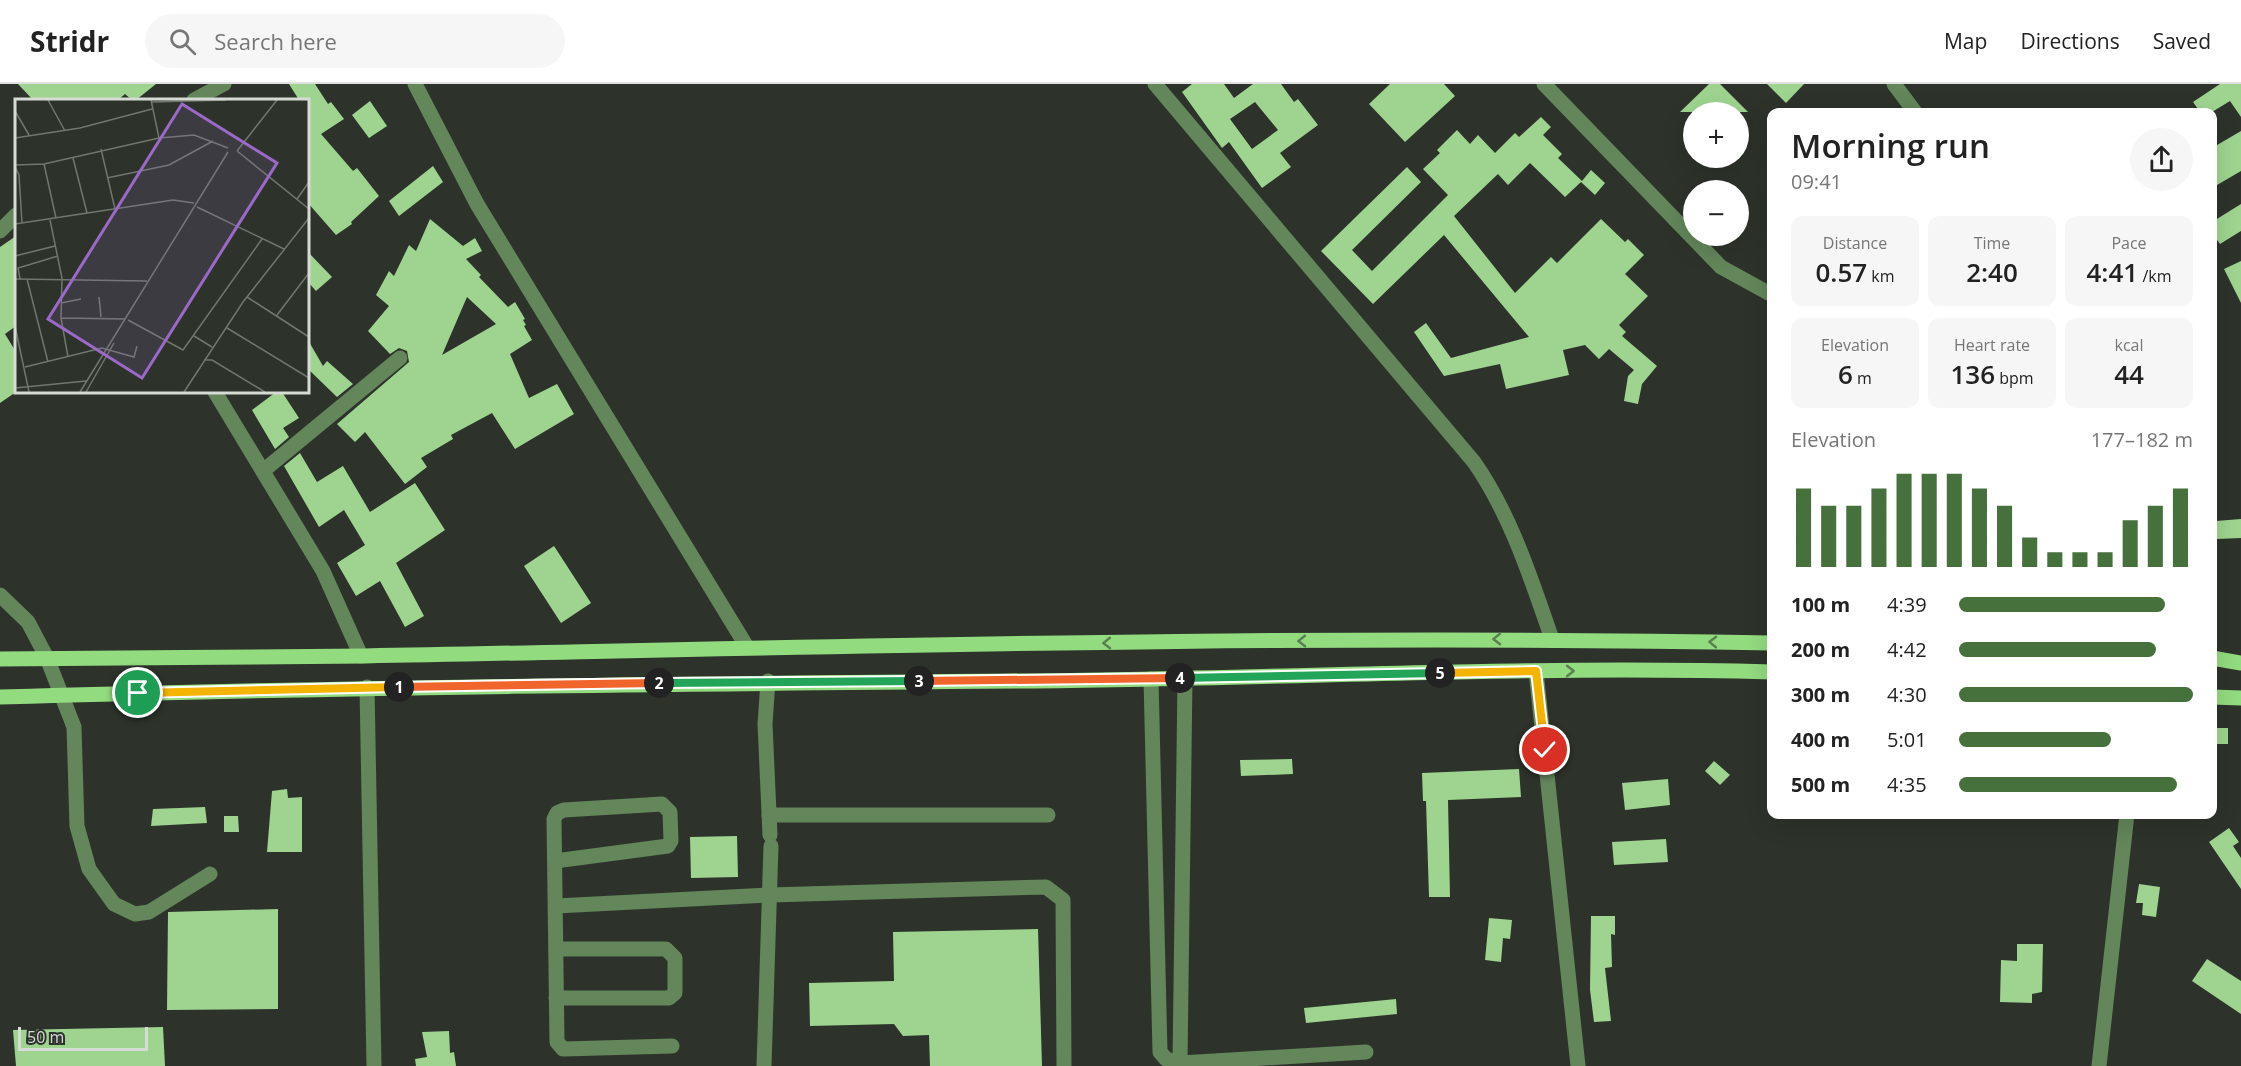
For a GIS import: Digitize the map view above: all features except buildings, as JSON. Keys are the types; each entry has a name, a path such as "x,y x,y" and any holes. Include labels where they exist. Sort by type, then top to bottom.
{"main road":[{"path":"0,659 361,656 747,647 1552,639 1767,643"},
{"path":"2217,659 2241,663"},
{"path":"0,697 367,687 768,681 1151,679 1536,671 1767,672"},
{"path":"2217,697 2241,698"}],"street":[{"path":"195,99 206,88 224,84"},
{"path":"415,84 477,204 747,647"},
{"path":"1155,84 1484,476 1524,561 1552,639"},
{"path":"1544,84 1721,267 1767,292"},
{"path":"1894,84 1912,108"},
{"path":"0,231 15,217"},
{"path":"263,471 400,358"},
{"path":"216,393 323,571 361,656"},
{"path":"0,595 28,622 48,658 74,727 80,837 89,869 114,904 135,914 149,912 210,874"},
{"path":"1536,671 1578,1066"},
{"path":"1180,1063 1185,678"},
{"path":"1151,679 1160,1052 1166,1059 1180,1063 1366,1052"},
{"path":"764,1066 770,895 765,724 768,681"},
{"path":"367,687 374,1066"},
{"path":"555,861 668,846 671,841 670,812 662,804 564,810 554,819 557,1042 563,1050 672,1046"},
{"path":"769,815 1048,815"},
{"path":"2099,1066 2126,819"},
{"path":"1155,834 1183,832"},
{"path":"555,906 770,895 1046,887 1063,900 1064,1066"},
{"path":"556,949 666,949 675,958 675,993 669,998 556,998"}],"route":[{"path":"138,693 367,687 768,681 1026,681 1536,671 1545,750"}]}
